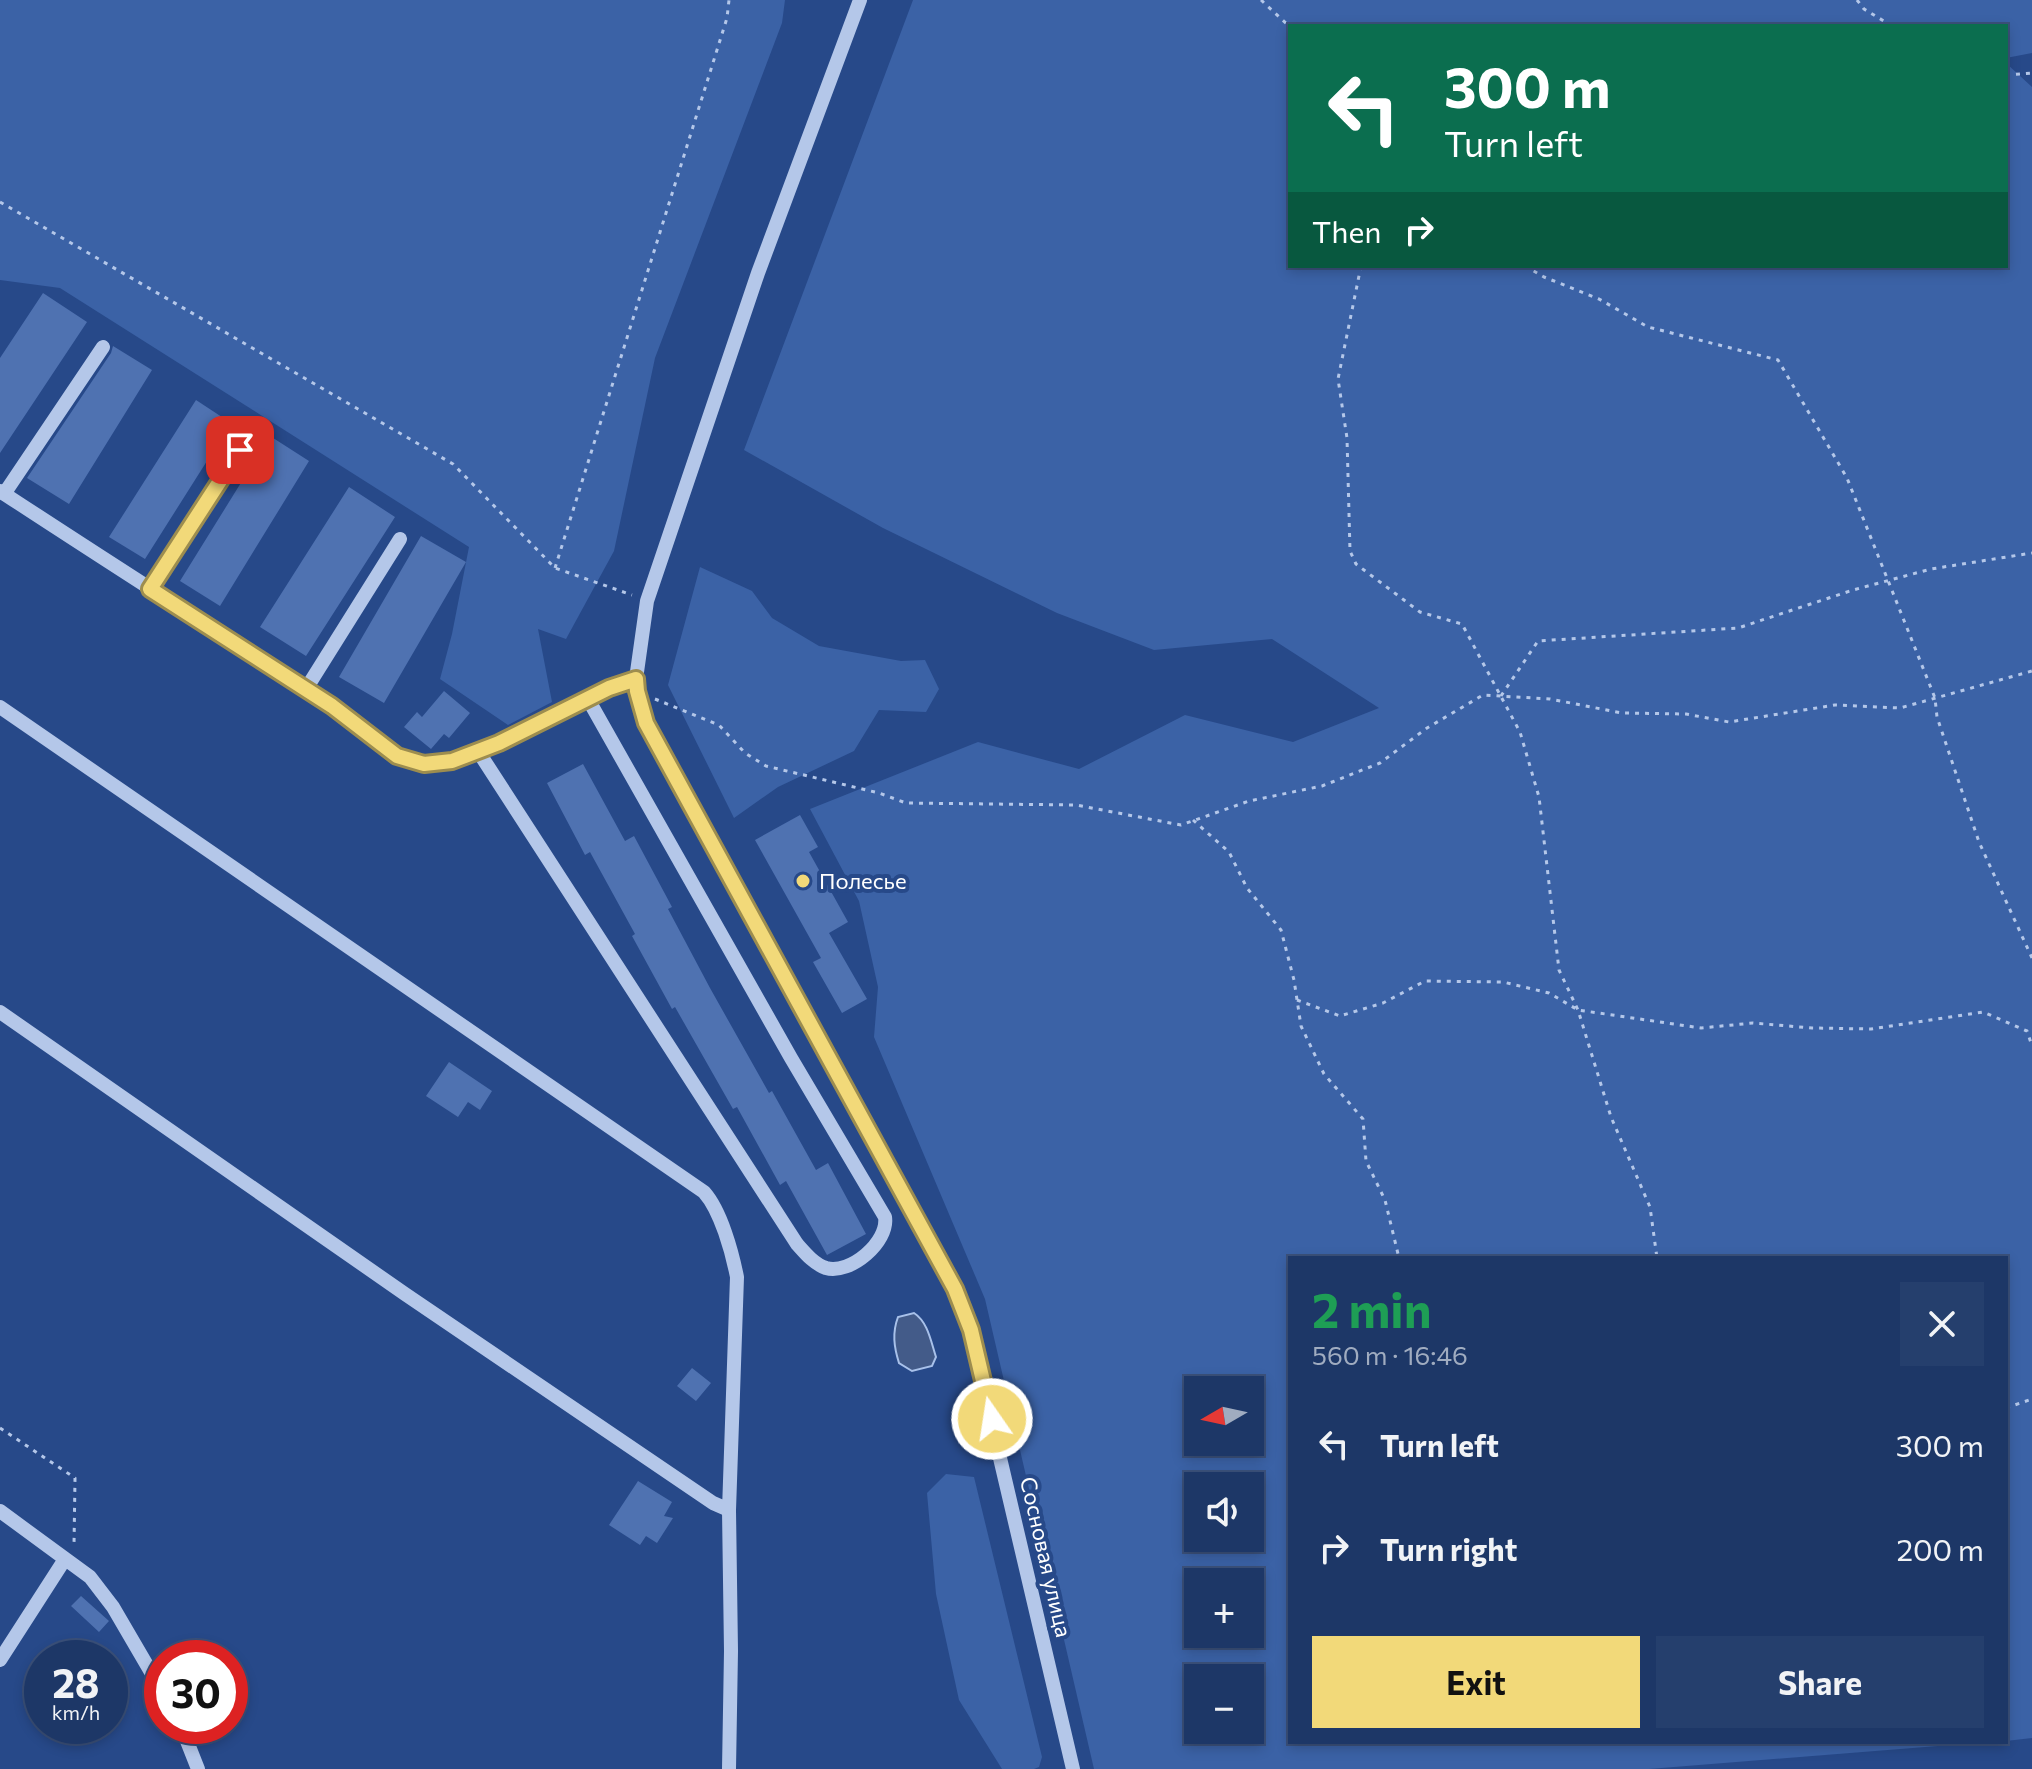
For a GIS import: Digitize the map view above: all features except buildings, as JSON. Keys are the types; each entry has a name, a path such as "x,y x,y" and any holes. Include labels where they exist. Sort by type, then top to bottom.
{"street":[{"path":"103,347 2,492 306,689 397,756 437,763 478,751 588,699 637,681 647,601 758,273 860,0"},
{"path":"150,589 240,450"},
{"path":"306,689 400,539"},
{"name":"Сосновая улица","path":"637,681 641,710 653,737 965,1309 1073,1769"},
{"path":"478,751 797,1244 815,1262 827,1268 840,1269 879,1243 885,1217 791,1058 588,699"},
{"path":"0,707 704,1192 711,1200 731,1251 737,1277 729,1510 729,1769"},
{"path":"0,1012 596,1425 713,1503 729,1510"},
{"path":"0,1511 90,1577 113,1607 144,1660"},
{"path":"0,1660 70,1562"},
{"path":"188,1744 198,1769"}],"path":[{"path":"555,568 727,18 729,0"},
{"path":"1261,0 1288,25"},
{"path":"1857,0 1864,9 1889,24"},
{"path":"2008,75 2032,73"},
{"path":"0,202 453,464 555,568 647,601"},
{"path":"1361,268 1338,379 1347,438 1350,551 1356,564 1420,612 1462,624 1520,732 1539,797 1559,970 1578,1010 1611,1117 1650,1207 1657,1256"},
{"path":"1529,268 1599,299 1648,327 1778,360 1847,478 1935,698 1937,717 1979,842 2032,958"},
{"path":"1501,696 1538,641 1738,628 1931,569 2032,553"},
{"path":"637,681 719,725 745,753 766,766 879,793 906,803 1076,805 1181,825 1249,801 1322,786 1380,763 1427,728 1483,695 1550,699 1622,713 1686,714 1729,722 1835,705 1900,708 2032,671"},
{"path":"1193,820 1229,852 1247,888 1281,930 1301,1026 1324,1074 1363,1119 1366,1161 1385,1200 1399,1256"},
{"path":"1297,1000 1340,1016 1383,1003 1425,981 1503,982 1549,993 1578,1010 1701,1028 1753,1023 1871,1029 1983,1012 2027,1031 2032,1046"},
{"path":"2008,1407 2032,1399"},
{"path":"0,1428 75,1478 70,1562"}],"shaded area":[{"path":"0,0 785,0 782,23 655,358 614,551 566,639 538,629 552,702 508,725 440,679 469,547 60,288 0,280"},
{"path":"913,0 2032,0 2032,53 2008,58 2008,24 1288,24 1288,268 2008,268 2008,65 2032,87 2032,1738 2008,1741 2008,1256 1288,1256 1288,1744 1963,1744 1649,1769 1094,1769 985,1299 874,1037 878,987 859,901 810,809 978,742 1079,769 1185,715 1293,742 1379,708 1272,639 1154,650 1057,613 883,528 744,450"},
{"path":"700,567 752,591 772,618 819,646 901,661 925,660 939,689 926,712 879,710 854,751 778,787 734,818 668,685"},
{"path":"914,1313 926,1327 936,1357 932,1366 912,1371 899,1363 894,1334 898,1317"},
{"path":"946,1474 974,1477 1042,1757 1039,1767 1034,1769 1002,1769 959,1700 936,1594 927,1493"}],"place":[{"name":"Полесье","path":"803,881"}],"route":[{"path":"240,450 150,589 332,706 397,756 424,764 452,761 521,733 609,688 636,679 646,723 965,1309 992,1419"}]}
